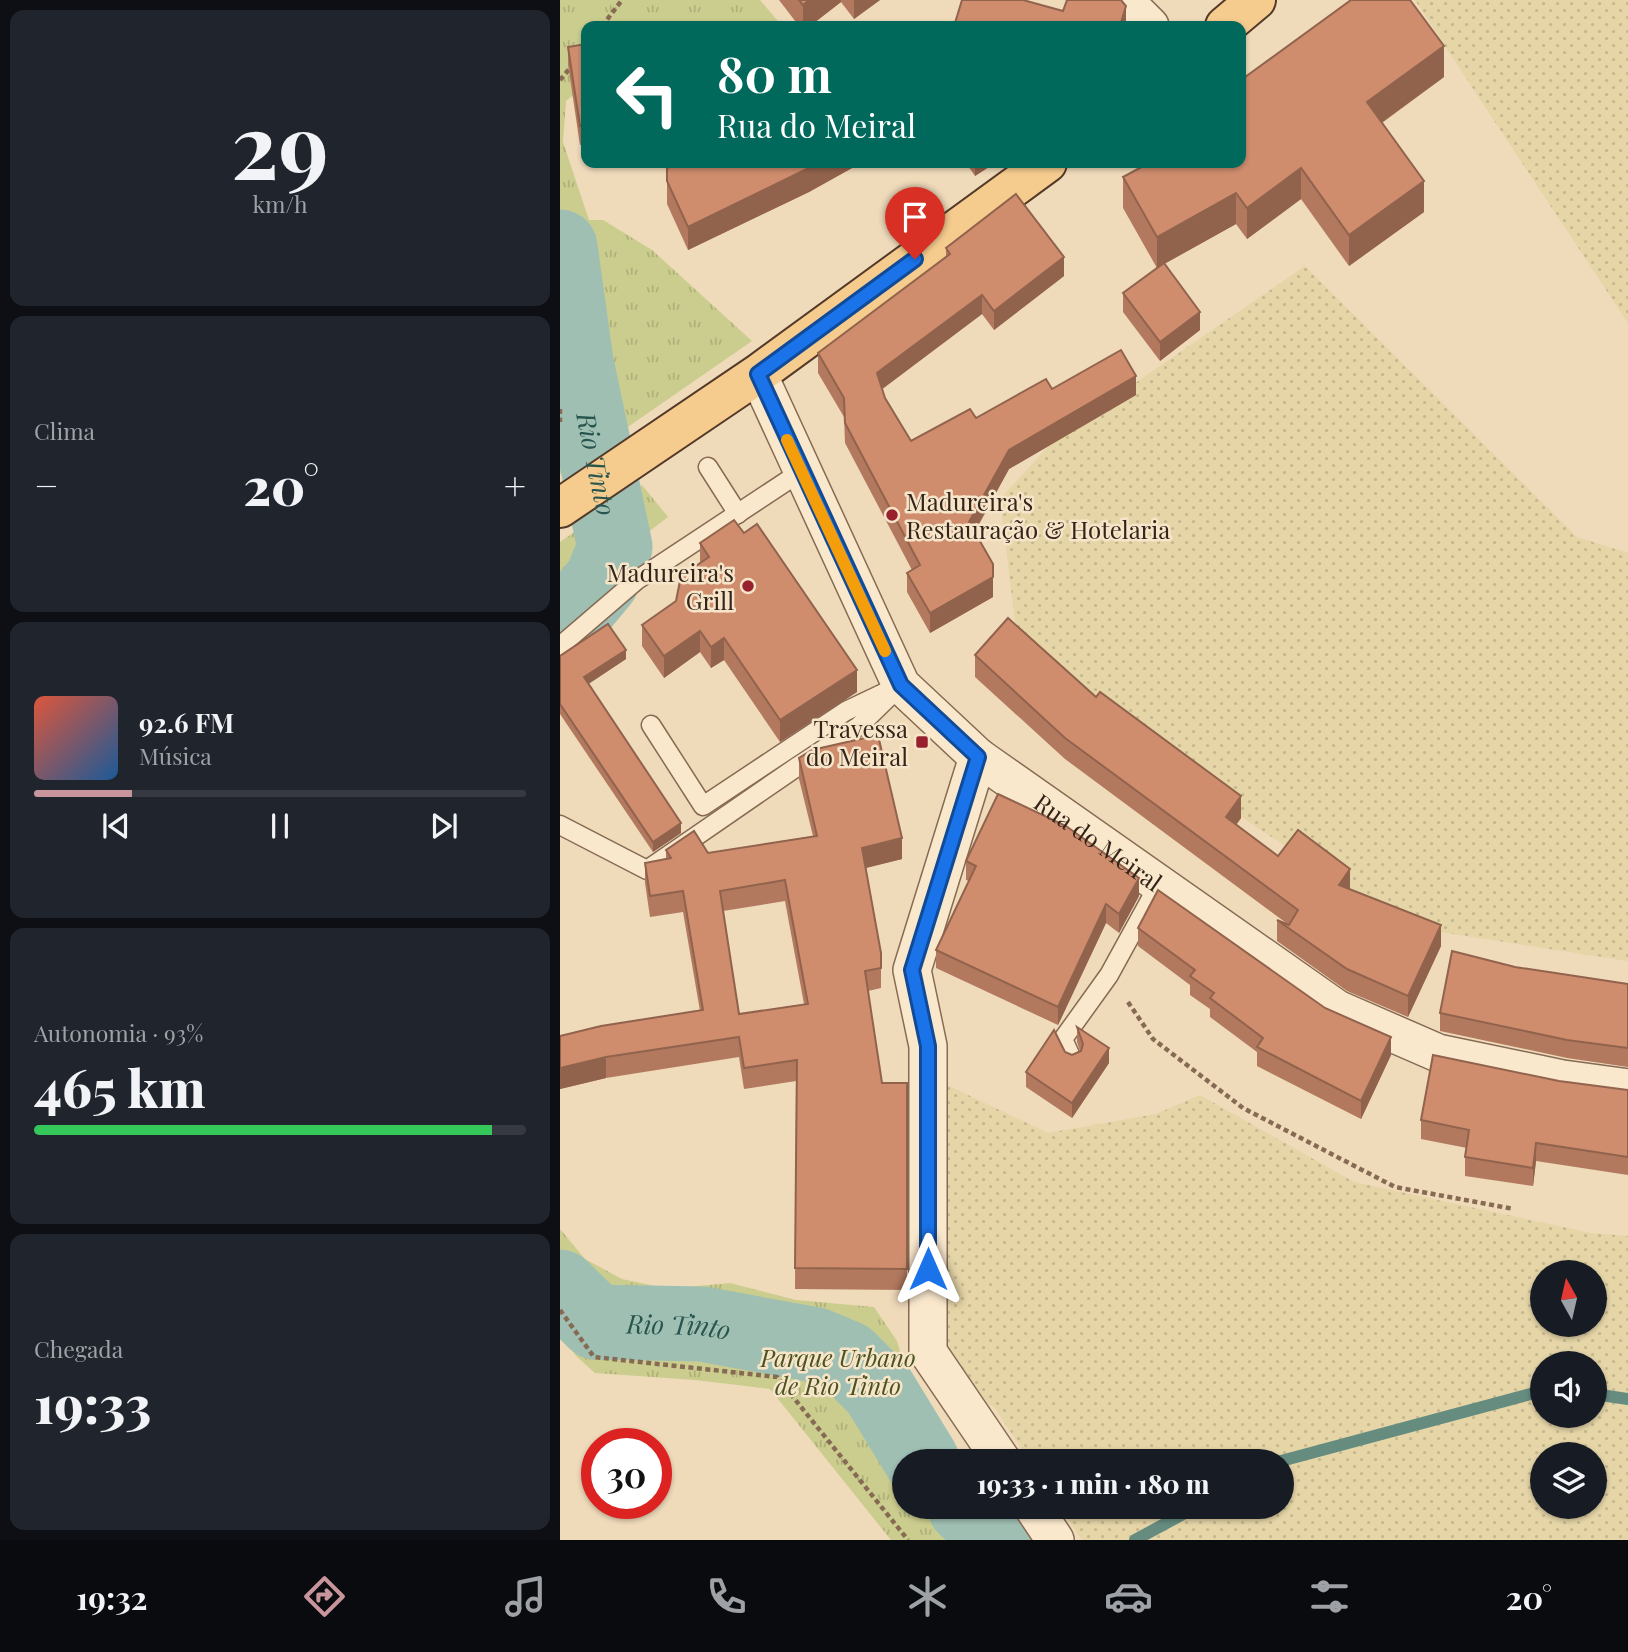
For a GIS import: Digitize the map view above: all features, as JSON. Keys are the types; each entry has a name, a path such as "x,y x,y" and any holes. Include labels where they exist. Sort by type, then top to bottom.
{"main road":[{"path":"1230,21 1256,0"},
{"path":"560,508 758,374 1040,168"}],"street":[{"path":"1124,0 1145,21"},
{"name":"Rua do Meiral","path":"758,374 901,685 978,757 1337,1009 1438,1053 1563,1079 1628,1088"},
{"path":"978,757 912,970 928,1046 928,1352 994,1449"},
{"path":"1041,1519 1055,1540"}],"lane":[{"path":"708,467 738,514"},
{"path":"560,646 637,580 802,471"},
{"path":"651,725 703,806 846,711 901,685"},
{"path":"560,825 647,870 859,726 901,685"},
{"path":"1072,1059 1063,1039 1110,975 1159,884"}],"path":[{"path":"606,21 622,0"},
{"path":"560,80 575,61"},
{"path":"560,409 560,422"},
{"path":"1110,975 1153,1039 1243,1108 1395,1187 1514,1209"},
{"path":"560,1310 594,1357 777,1377 908,1540"}],"shaded area":[{"path":"1415,0 1628,0 1628,323 1462,72"},
{"path":"1305,266 1577,537 1628,553 1628,961 1408,927 1123,739 1015,622 1000,499 1057,437"},
{"path":"947,1085 1048,1133 1156,1114 1200,1095 1354,1182 1591,1233 1628,1236 1628,1540 1082,1540 1068,1519 1294,1519 1294,1449 1022,1449 994,1407 933,1379"}],"green space":[{"path":"560,0 760,0 778,21 581,21 581,89 566,101 563,142 589,220 603,220 652,250 752,341 560,474"},
{"path":"642,485 668,517 621,553 609,581 595,597 560,624 560,542"},
{"name":"Parque Urbano de Rio Tinto","path":"560,1229 585,1259 622,1279 655,1286 687,1287 730,1283 796,1300 874,1307 897,1341 917,1406 938,1440 950,1449 892,1449 892,1519 1016,1519 1033,1540 891,1540 770,1389 695,1380 595,1373 576,1356 560,1331"}],"building":[{"path":"962,0 1023,0 1063,11 1067,0 1121,0 1126,6 1122,21 956,21"},
{"path":"1351,0 1410,0 1444,46 1367,102 1424,181 1349,235 1301,168 1247,208 1236,193 1157,237 1123,177 1140,168 1246,168 1246,76"},
{"path":"581,45 580,126 568,47"},
{"path":"667,168 809,168 688,227 667,181"},
{"path":"1016,194 1064,257 994,311 982,295 877,373 885,398 911,441 970,409 976,418 1046,379 1052,389 1121,350 1136,376 1009,450 969,522 993,564 993,577 930,613 907,573 920,565 845,423 844,398 818,353 950,254 946,248"},
{"path":"1164,263 1200,312 1160,342 1123,293"},
{"path":"734,520 744,533 757,524 857,670 780,720 724,638 711,647 700,631 664,656 642,625 676,601 681,576 709,557 700,543"},
{"path":"1008,618 1096,697 1100,692 1241,796 1226,817 1278,856 1298,830 1350,869 1339,885 1441,925 1408,996 1347,969 1277,920 1289,925 1298,910 1065,738 975,655"},
{"path":"608,624 626,650 584,677 681,823 653,842 560,704 560,656"},
{"path":"878,735 902,838 862,848 881,953 881,968 865,971 882,1083 907,1083 907,1269 795,1268 797,1060 744,1068 739,1037 606,1057 560,1068 560,1036 601,1026 703,1010 683,891 650,896 645,863 671,858 666,850 694,831 708,853 817,836 799,758 812,750","holes":["785,880 808,1004 739,1014 720,891"]},
{"path":"998,794 1066,826 1139,878 1119,914 1106,904 1058,1007 936,950 976,866 966,861"},
{"path":"1158,890 1325,1008 1391,1037 1361,1101 1257,1047 1263,1038 1210,998 1214,993 1190,976 1195,970 1138,928"},
{"path":"1452,951 1515,967 1628,984 1628,1048 1567,1040 1440,1013"},
{"path":"1077,1027 1109,1048 1072,1103 1026,1072 1054,1030 1065,1052 1072,1055 1081,1051 1083,1044"},
{"path":"1433,1055 1559,1081 1628,1090 1628,1157 1536,1143 1533,1168 1465,1157 1469,1130 1421,1120"}],"waterway":[{"name":"Rio Tinto","path":"560,247 576,362 615,547 602,580 582,604 560,619"},
{"name":"Rio Tinto","path":"560,1287 596,1322 702,1324 816,1345 847,1358 878,1389 915,1449"},
{"path":"1294,1458 1530,1394"},
{"path":"1607,1396 1628,1399"},
{"name":"Rio Tinto","path":"979,1519 1003,1540"},
{"path":"1135,1540 1174,1519"}],"slow traffic":[{"path":"787,440 885,651"}],"place":[{"name":"Madureira's Restauração & Hotelaria","path":"892,515"},
{"name":"Madureira's Grill","path":"748,586"},
{"name":"Travessa do Meiral","path":"922,742"}],"route":[{"path":"915,259 758,374 901,685 978,757 912,970 928,1046 928,1269"}]}
